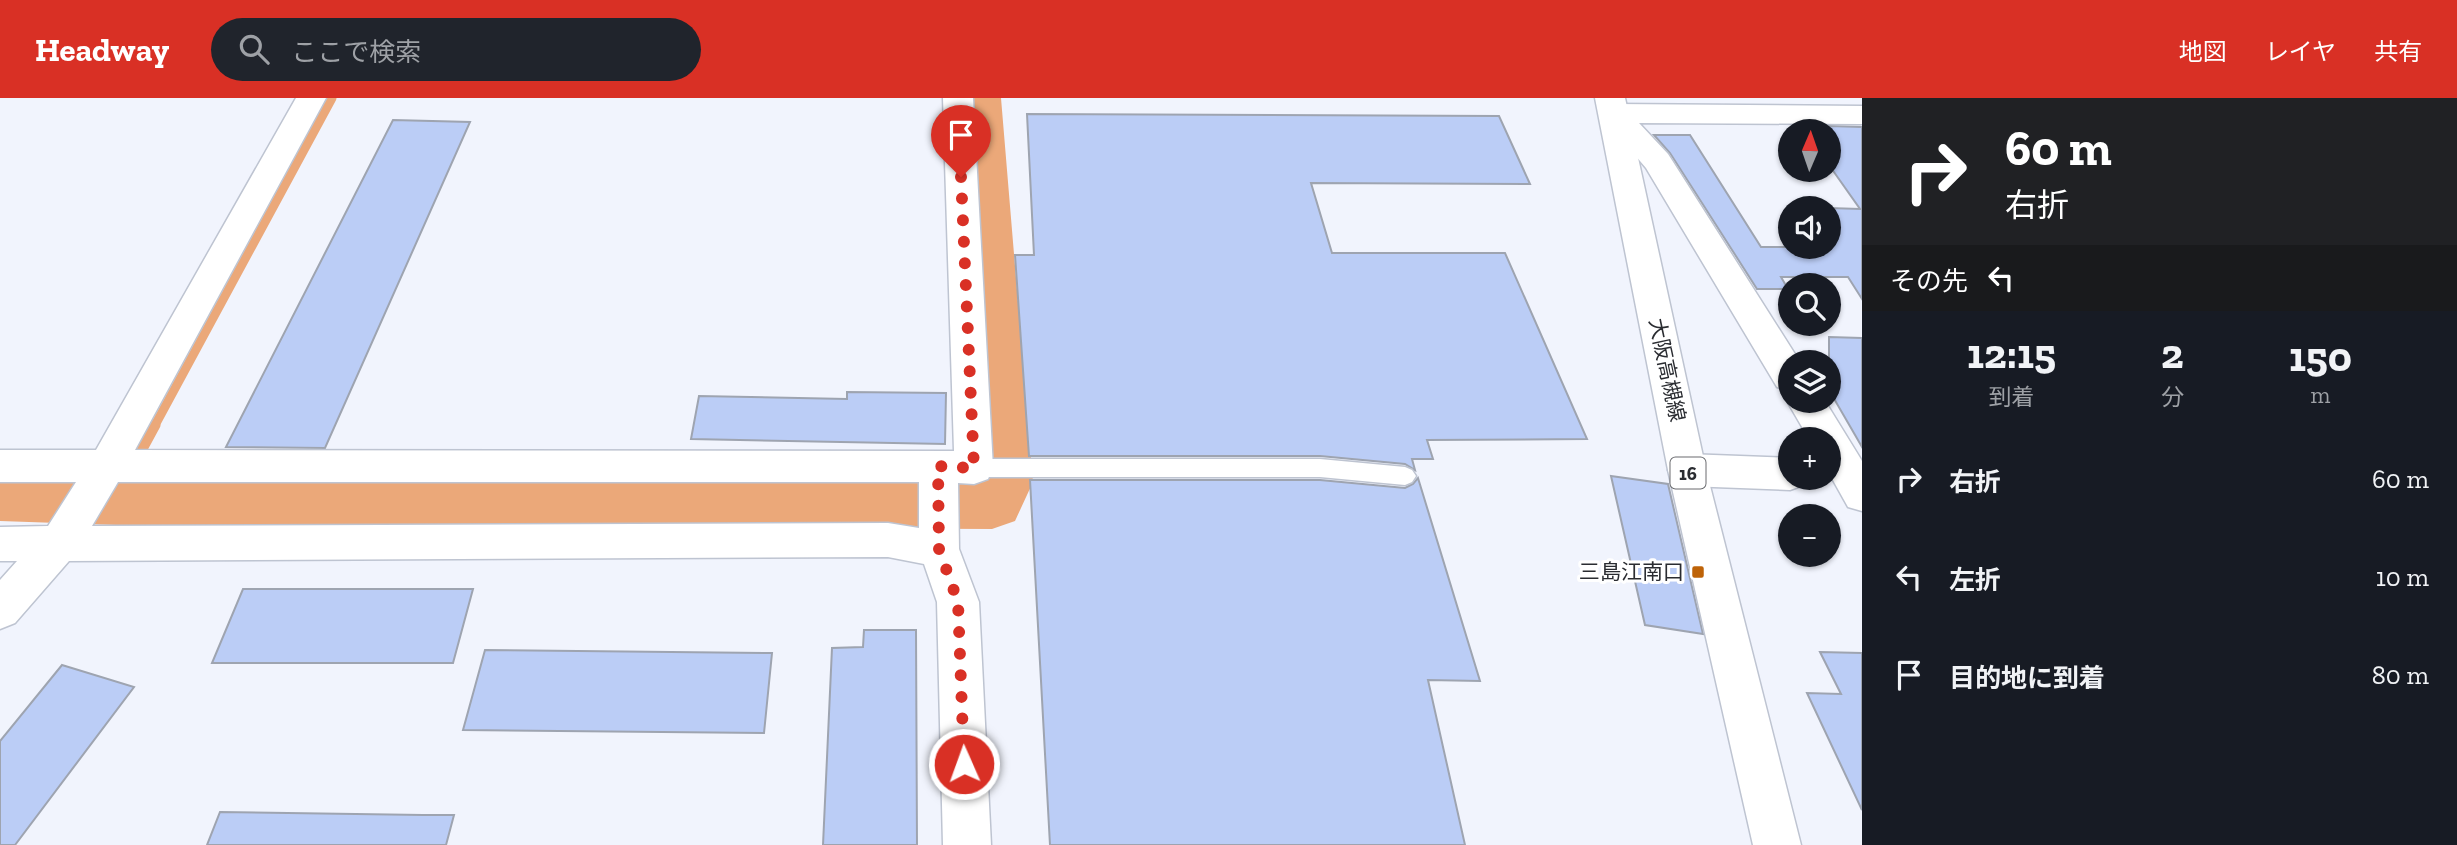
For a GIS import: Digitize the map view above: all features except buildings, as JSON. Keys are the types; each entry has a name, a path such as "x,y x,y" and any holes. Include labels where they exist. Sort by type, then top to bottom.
{"street":[{"path":"0,610 60,543 107,466 311,98"},
{"path":"958,98 956,467 939,549 958,602 967,845"},
{"path":"1612,105 1862,115"},
{"path":"1612,105 1657,161 1778,358"},
{"name":"大阪高槻線","path":"1612,105 1688,470 1777,845"},
{"path":"1841,462 1851,481"},
{"path":"0,466 956,467"},
{"path":"1688,470 1778,474"},
{"path":"0,544 888,540 939,549"}],"lane":[{"path":"956,467 1321,468 1405,476"}],"waterway":[{"path":"154,427 332,98"},
{"path":"0,493 116,497 992,501 1000,482 976,98"},
{"path":"116,497 155,425"}],"place":[{"name":"三島江南口","path":"1698,572"}],"route":[{"path":"961,177 974,468 938,466 939,549 958,602 964,764"}]}
